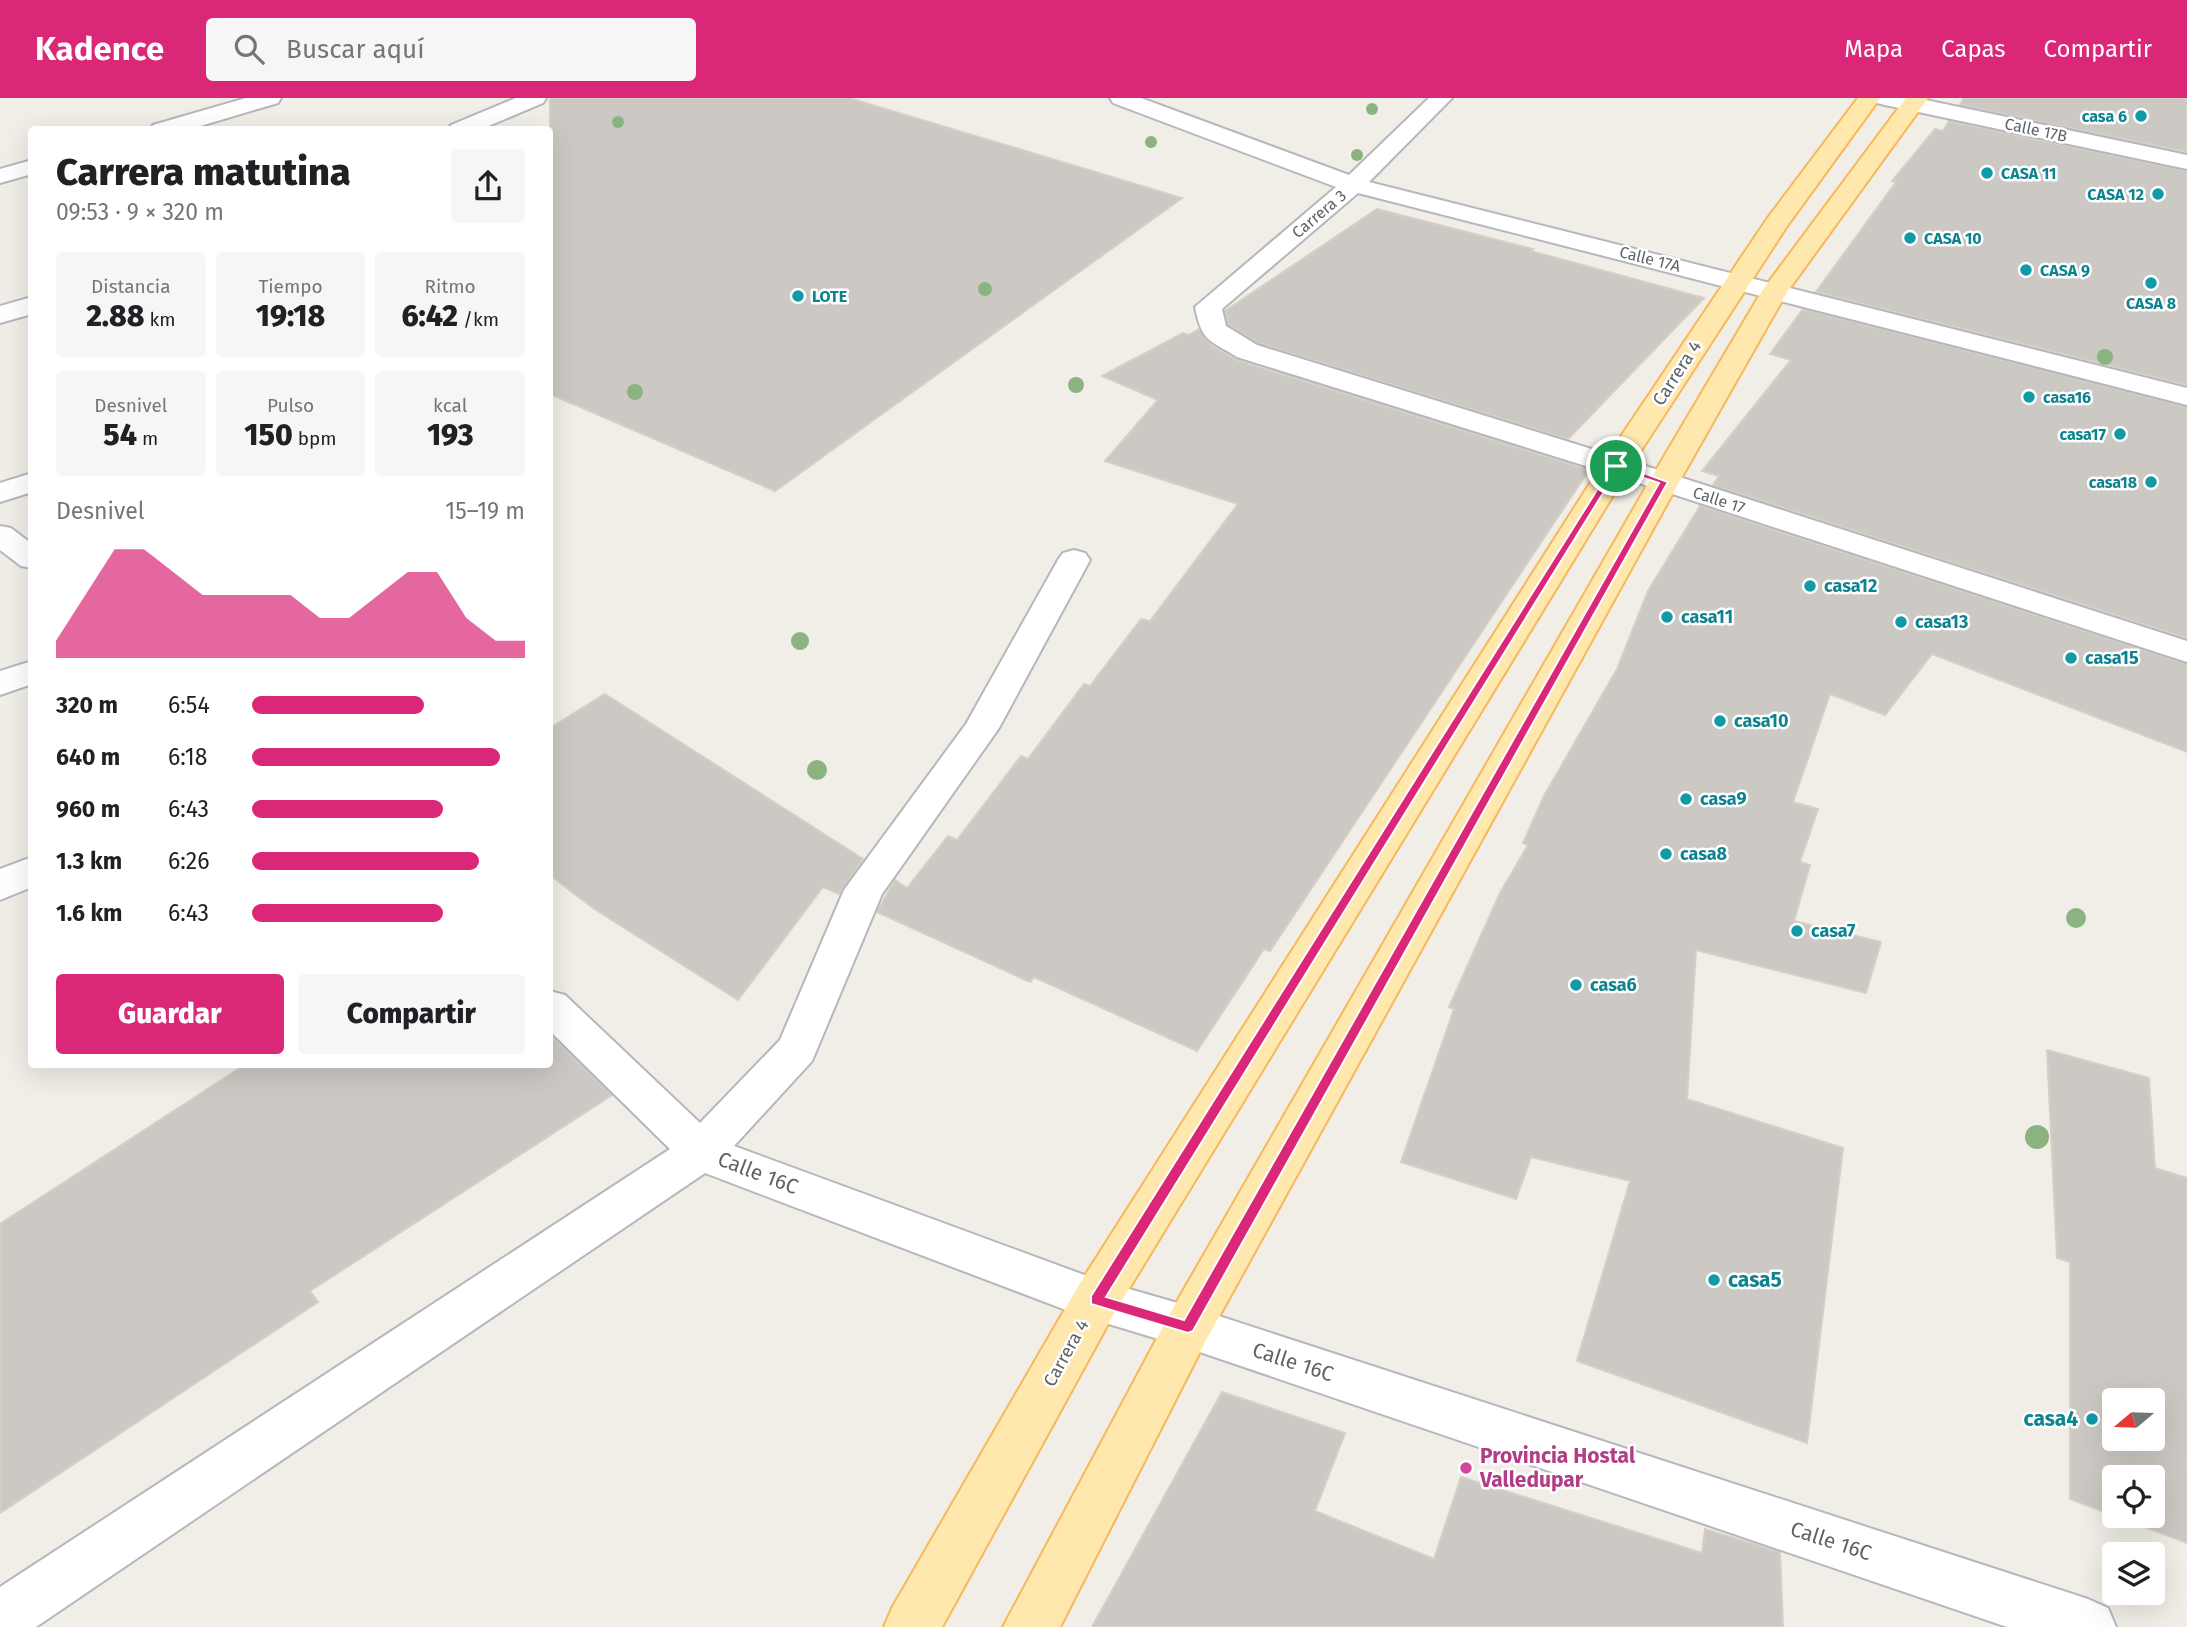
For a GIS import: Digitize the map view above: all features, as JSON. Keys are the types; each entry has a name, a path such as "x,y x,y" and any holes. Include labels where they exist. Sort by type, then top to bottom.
{"main road":[{"name":"Carrera 4","path":"912,1627 1096,1300 1616,466 1738,281 1869,98"},
{"path":"1031,1627 1188,1327 1664,482 1775,291 1904,100"}],"street":[{"path":"176,126 270,98"},
{"path":"468,126 535,98"},
{"name":"Calle 17A","path":"1121,98 1353,185 2187,397"},
{"name":"Carrera 3","path":"1213,330 1208,306 1353,185 1441,98"},
{"name":"Calle 17B","path":"1904,100 2187,162"},
{"path":"0,176 28,168"},
{"path":"0,315 28,306"},
{"name":"Calle 17","path":"1213,330 1247,351 1616,466 2187,652"},
{"path":"0,493 28,483"},
{"path":"0,535 28,556"},
{"path":"0,1619 701,1152 797,1049 864,890 981,728 1073,560"},
{"path":"0,684 28,673"},
{"path":"0,886 28,872"},
{"name":"Calle 16C","path":"553,1009 701,1152 1096,1300 1188,1327 2088,1627"}],"building":[{"name":"LOTE","path":"550,98 849,98 1182,198 775,491 553,395 553,126 550,126"},
{"path":"1964,98 2187,98 2187,152 1960,105"},
{"path":"1949,121 2187,171 2187,385 1816,292 1896,182 1892,181 1935,129 1943,131"},
{"path":"1377,209 1533,249 1531,251 1704,298 1568,439 1258,343 1228,324 1225,311"},
{"path":"1803,309 2187,407 2187,638 1713,485 1719,476 1702,471 1791,360 1770,354"},
{"path":"1199,329 1211,345 1236,360 1589,470 1270,951 1264,949 1197,1051 1034,977 1030,982 877,912 895,880 907,888 948,836 957,840 1021,756 1028,759 1084,684 1090,686 1141,619 1150,621 1238,504 1105,461 1158,400 1102,376 1183,333 1189,335"},
{"path":"1700,506 2187,664 2187,752 1932,654 1885,715 1830,694 1793,802 1818,809 1800,862 1810,865 1794,921 1881,942 1866,993 1696,950 1687,1099 1843,1148 1807,1443 1577,1361 1630,1181 1531,1157 1516,1199 1401,1162 1454,1009 1449,1007 1500,893 1528,845 1523,843 1544,796 1617,669 1648,591"},
{"path":"605,694 863,859 839,894 823,887 738,1000 593,908 553,877 553,726"},
{"path":"553,1037 612,1095 310,1291 318,1302 0,1513 0,1224 240,1068 553,1068"},
{"path":"2047,1050 2149,1078 2155,1168 2187,1178 2187,1543 2147,1528 2165,1528 2165,1465 2102,1465 2102,1511 2070,1499 2070,1262 2057,1258"},
{"path":"1222,1392 1345,1433 1315,1511 1434,1559 1461,1477 1702,1553 1705,1529 1780,1552 1783,1627 1092,1627"}],"place":[{"name":"casa 6","path":"2141,116"},
{"name":"CASA 11","path":"1987,173"},
{"name":"CASA 12","path":"2158,194"},
{"name":"CASA 10","path":"1910,238"},
{"name":"CASA 9","path":"2026,270"},
{"name":"CASA 8","path":"2151,283"},
{"name":"LOTE","path":"798,296"},
{"name":"casa16","path":"2029,397"},
{"name":"casa17","path":"2120,434"},
{"name":"casa18","path":"2151,482"},
{"name":"casa12","path":"1810,586"},
{"name":"casa11","path":"1667,617"},
{"name":"casa13","path":"1901,622"},
{"name":"casa15","path":"2071,658"},
{"name":"casa10","path":"1720,721"},
{"name":"casa9","path":"1686,799"},
{"name":"casa8","path":"1666,854"},
{"name":"casa7","path":"1797,931"},
{"name":"casa6","path":"1576,985"},
{"name":"casa5","path":"1714,1280"},
{"name":"casa4","path":"2092,1419"},
{"name":"Provincia Hostal Valledupar","path":"1466,1468"}],"route":[{"path":"1616,466 1664,482 1188,1327 1096,1300 1564,549 1616,466"}]}
